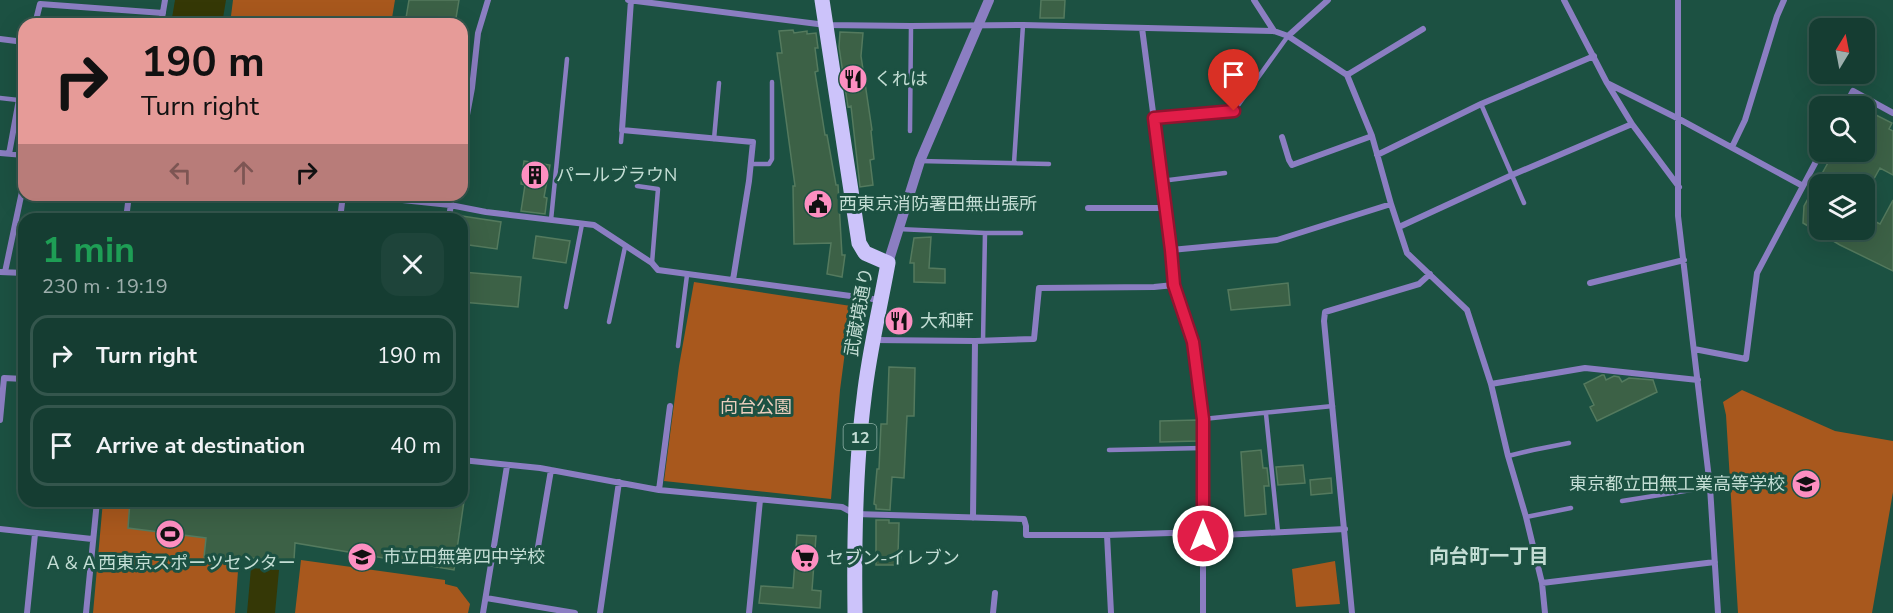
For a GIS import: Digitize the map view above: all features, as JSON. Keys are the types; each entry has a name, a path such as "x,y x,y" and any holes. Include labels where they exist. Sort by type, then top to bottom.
{"main road":[{"name":"武蔵境通り","path":"822,0 859,243 865,253 888,263 873,339 861,424 855,514 855,613"}],"street":[{"path":"162,18 165,0"},
{"path":"468,103 478,33 488,0"},
{"path":"733,280 753,142 622,130 629,0 826,25 1023,25 1274,31 1288,36 1347,75 1372,136 1407,253 1467,309 1491,384 1508,456 1526,517 1542,583 1545,613"},
{"path":"888,263 920,161 988,0"},
{"path":"1254,0 1274,31"},
{"path":"1288,36 1328,0"},
{"path":"1564,0 1607,83 1632,124 1679,187"},
{"path":"1678,0 1678,216 1710,487 1718,613"},
{"path":"1732,147 1745,120 1784,0"},
{"path":"36,18 40,4 163,13"},
{"path":"1142,28 1174,285 1193,342 1203,419 1203,613"},
{"path":"1347,75 1423,29"},
{"path":"0,39 18,41"},
{"path":"1377,156 1481,104 1594,56"},
{"path":"1607,83 1679,118 1803,186"},
{"path":"9,154 18,100"},
{"path":"1875,104 1893,113"},
{"path":"1399,227 1512,175 1632,124"},
{"path":"1282,137 1292,165 1372,136"},
{"path":"0,153 18,155"},
{"path":"1694,349 1746,359 1757,273 1816,162"},
{"path":"18,273 3,272 20,201"},
{"path":"406,201 594,225 652,263 658,270 880,300"},
{"path":"449,213 451,201"},
{"path":"1171,250 1277,240 1391,204"},
{"path":"1088,208 1164,208"},
{"path":"1590,283 1684,260"},
{"path":"1352,613 1324,321 1325,312 1419,284 1430,274"},
{"path":"873,339 983,341 1034,339 1039,288 1174,285"},
{"path":"973,518 975,341"},
{"path":"1491,384 1585,368 1698,380"},
{"path":"0,420 2,378 18,379"},
{"path":"659,490 670,406"},
{"path":"468,461 551,470 659,490 842,507 855,514 1024,519 1026,535 1107,536 1345,529"},
{"path":"483,613 507,466"},
{"path":"538,547 551,470"},
{"path":"600,613 620,482"},
{"path":"749,613 760,501"},
{"path":"86,613 96,507"},
{"path":"0,529 92,539"},
{"path":"27,613 35,534"},
{"path":"1107,536 1110,613"},
{"path":"1542,583 1715,562"},
{"path":"993,613 995,593"},
{"path":"486,598 575,613"}],"lane":[{"path":"1014,163 1023,25"},
{"path":"910,131 911,26"},
{"path":"1154,118 1234,111 1288,36"},
{"path":"551,220 567,58"},
{"path":"751,164 765,165 769,164 772,159 772,82"},
{"path":"714,139 719,83"},
{"path":"0,98 18,100"},
{"path":"1481,104 1524,203"},
{"path":"621,142 622,130"},
{"path":"920,161 1049,164"},
{"path":"1161,182 1225,173"},
{"path":"636,186 658,189 652,263"},
{"path":"566,307 582,224"},
{"path":"898,229 1022,233"},
{"path":"983,341 985,233"},
{"path":"609,322 625,247"},
{"path":"678,346 687,275"},
{"path":"1203,419 1333,406"},
{"path":"1266,414 1278,532"},
{"path":"1508,456 1569,443"},
{"path":"1109,450 1203,448"},
{"path":"1622,501 1710,487"},
{"path":"1526,517 1571,508"}],"green space":[{"path":"233,0 395,0 392,18 231,18"},
{"name":"向台公園","path":"694,282 851,306 840,390 831,499 664,481 679,366"},
{"name":"東京都立田無工業高等学校","path":"1742,390 1835,431 1893,441 1893,492 1872,613 1738,613 1726,415 1723,402"},
{"name":"Ａ＆Ａ西東京スポーツセンター","path":"102,507 243,507 235,613 93,613"},
{"path":"301,560 445,580 445,584 457,587 470,604 468,613 295,613"},
{"path":"1335,561 1340,604 1296,607 1292,569"}],"shaded area":[{"path":"175,0 226,0 223,18 172,18"},
{"path":"251,568 279,570 275,613 247,613"}],"building":[{"path":"409,0 459,0 456,18 406,18"},
{"path":"1041,0 1065,0 1064,18 1040,18"},
{"path":"793,30 794,33 807,31 807,34 816,33 818,71 815,72 825,135 827,135 836,185 838,185 842,255 845,255 842,277 827,274 831,243 794,244 793,186 795,186 777,53 782,53 779,31"},
{"path":"840,32 863,33 861,56 872,130 874,159 870,160 873,185 860,187 851,106 848,107 839,47"},
{"path":"1875,114 1892,123 1889,129 1893,131 1893,175 1880,168 1875,177 1875,174 1822,174 1828,162 1875,162"},
{"path":"524,161 550,165 544,197 547,198 545,214 521,211 525,185 521,184"},
{"path":"1809,197 1809,227 1803,223 1804,206"},
{"path":"1893,200 1893,271 1832,240 1875,240 1875,222 1880,224"},
{"path":"468,217 501,222 497,249 468,245"},
{"path":"536,236 570,241 566,263 533,258"},
{"path":"931,237 929,268 945,269 945,283 914,282 914,263 910,263 914,238"},
{"path":"468,273 521,277 518,307 468,303"},
{"path":"1288,283 1290,305 1231,310 1228,290"},
{"path":"889,367 915,368 914,416 907,416 904,478 892,477 890,510 876,509 874,504 877,469 879,469 881,424 887,424"},
{"path":"1602,375 1606,380 1614,376 1619,377 1622,382 1629,378 1653,380 1657,392 1597,421 1590,407 1594,405 1584,384"},
{"path":"1197,420 1198,441 1160,442 1160,421"},
{"path":"1261,450 1263,468 1267,468 1269,486 1264,486 1266,514 1245,516 1241,452"},
{"path":"1303,465 1305,483 1278,485 1276,467"},
{"path":"1331,478 1332,493 1311,495 1310,480"},
{"path":"130,507 463,507 454,570 295,543 294,560 228,557 228,560 204,557 206,538 128,528"},
{"path":"876,520 899,523 900,565 876,565"},
{"path":"797,535 816,536 812,590 821,591 820,608 759,603 761,586 793,588"}],"place":[{"name":"くれは","path":"853,79"},
{"name":"パールブラウN","path":"535,175"},
{"name":"西東京消防署田無出張所","path":"818,204"},
{"name":"大和軒","path":"899,321"},
{"name":"東京都立田無工業高等学校","path":"1806,484"},
{"name":"Ａ＆Ａ西東京スポーツセンター","path":"170,534"},
{"name":"市立田無第四中学校","path":"362,557"},
{"name":"セブン-イレブン","path":"805,558"}],"district":[{"name":"向台町一丁目","path":"1489,556"}],"route":[{"path":"1203,536 1203,419 1193,342 1174,285 1154,118 1234,111"}]}
